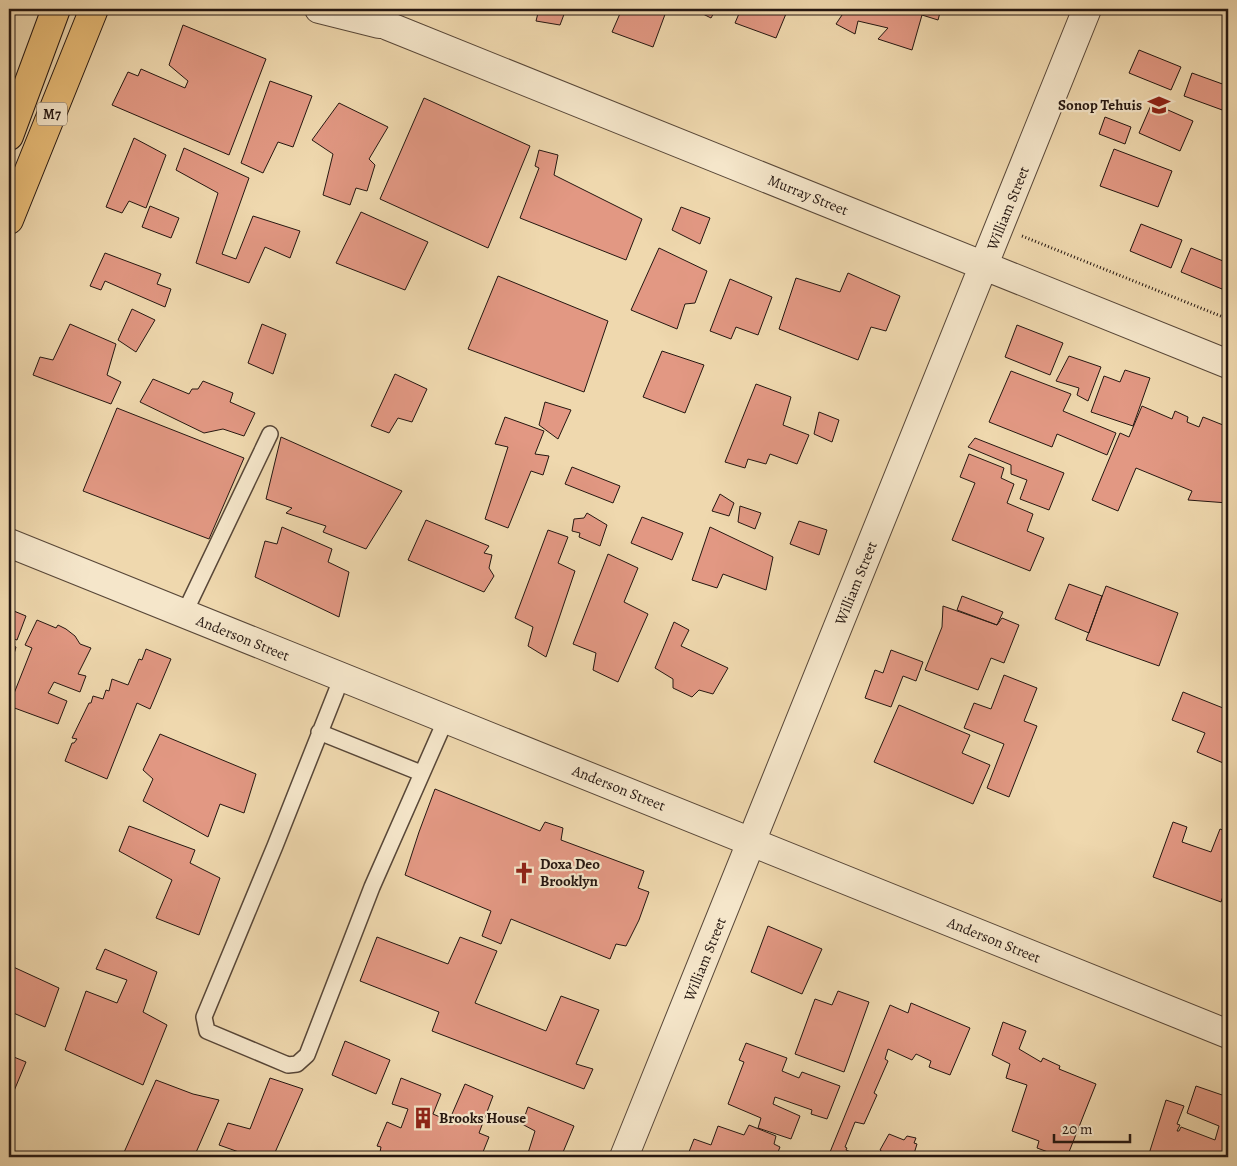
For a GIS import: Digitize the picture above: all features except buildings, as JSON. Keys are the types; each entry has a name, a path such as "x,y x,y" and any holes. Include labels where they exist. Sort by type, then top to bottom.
{"main road":[{"name":"M7","path":"9,136 56,9"},
{"name":"M7","path":"9,220 94,9"}],"street":[{"name":"Murray Street","path":"319,9 361,21 388,26"},
{"name":"Murray Street","path":"362,9 388,26 1228,364"},
{"name":"William Street","path":"624,1157 985,266 1087,9"},
{"name":"Anderson Street","path":"9,544 1228,1034"}],"lane":[{"path":"184,614 270,434"},
{"path":"342,677 204,1017 208,1031 288,1065 297,1064 307,1055 372,887 446,719"},
{"path":"320,732 421,773"}],"path":[{"path":"1000,227 1228,319"}],"place":[{"name":"Sonop Tehuis","path":"1159,105"},
{"name":"Doxa Deo Brooklyn","path":"524,873"},
{"name":"Brooks House","path":"423,1118"}]}
